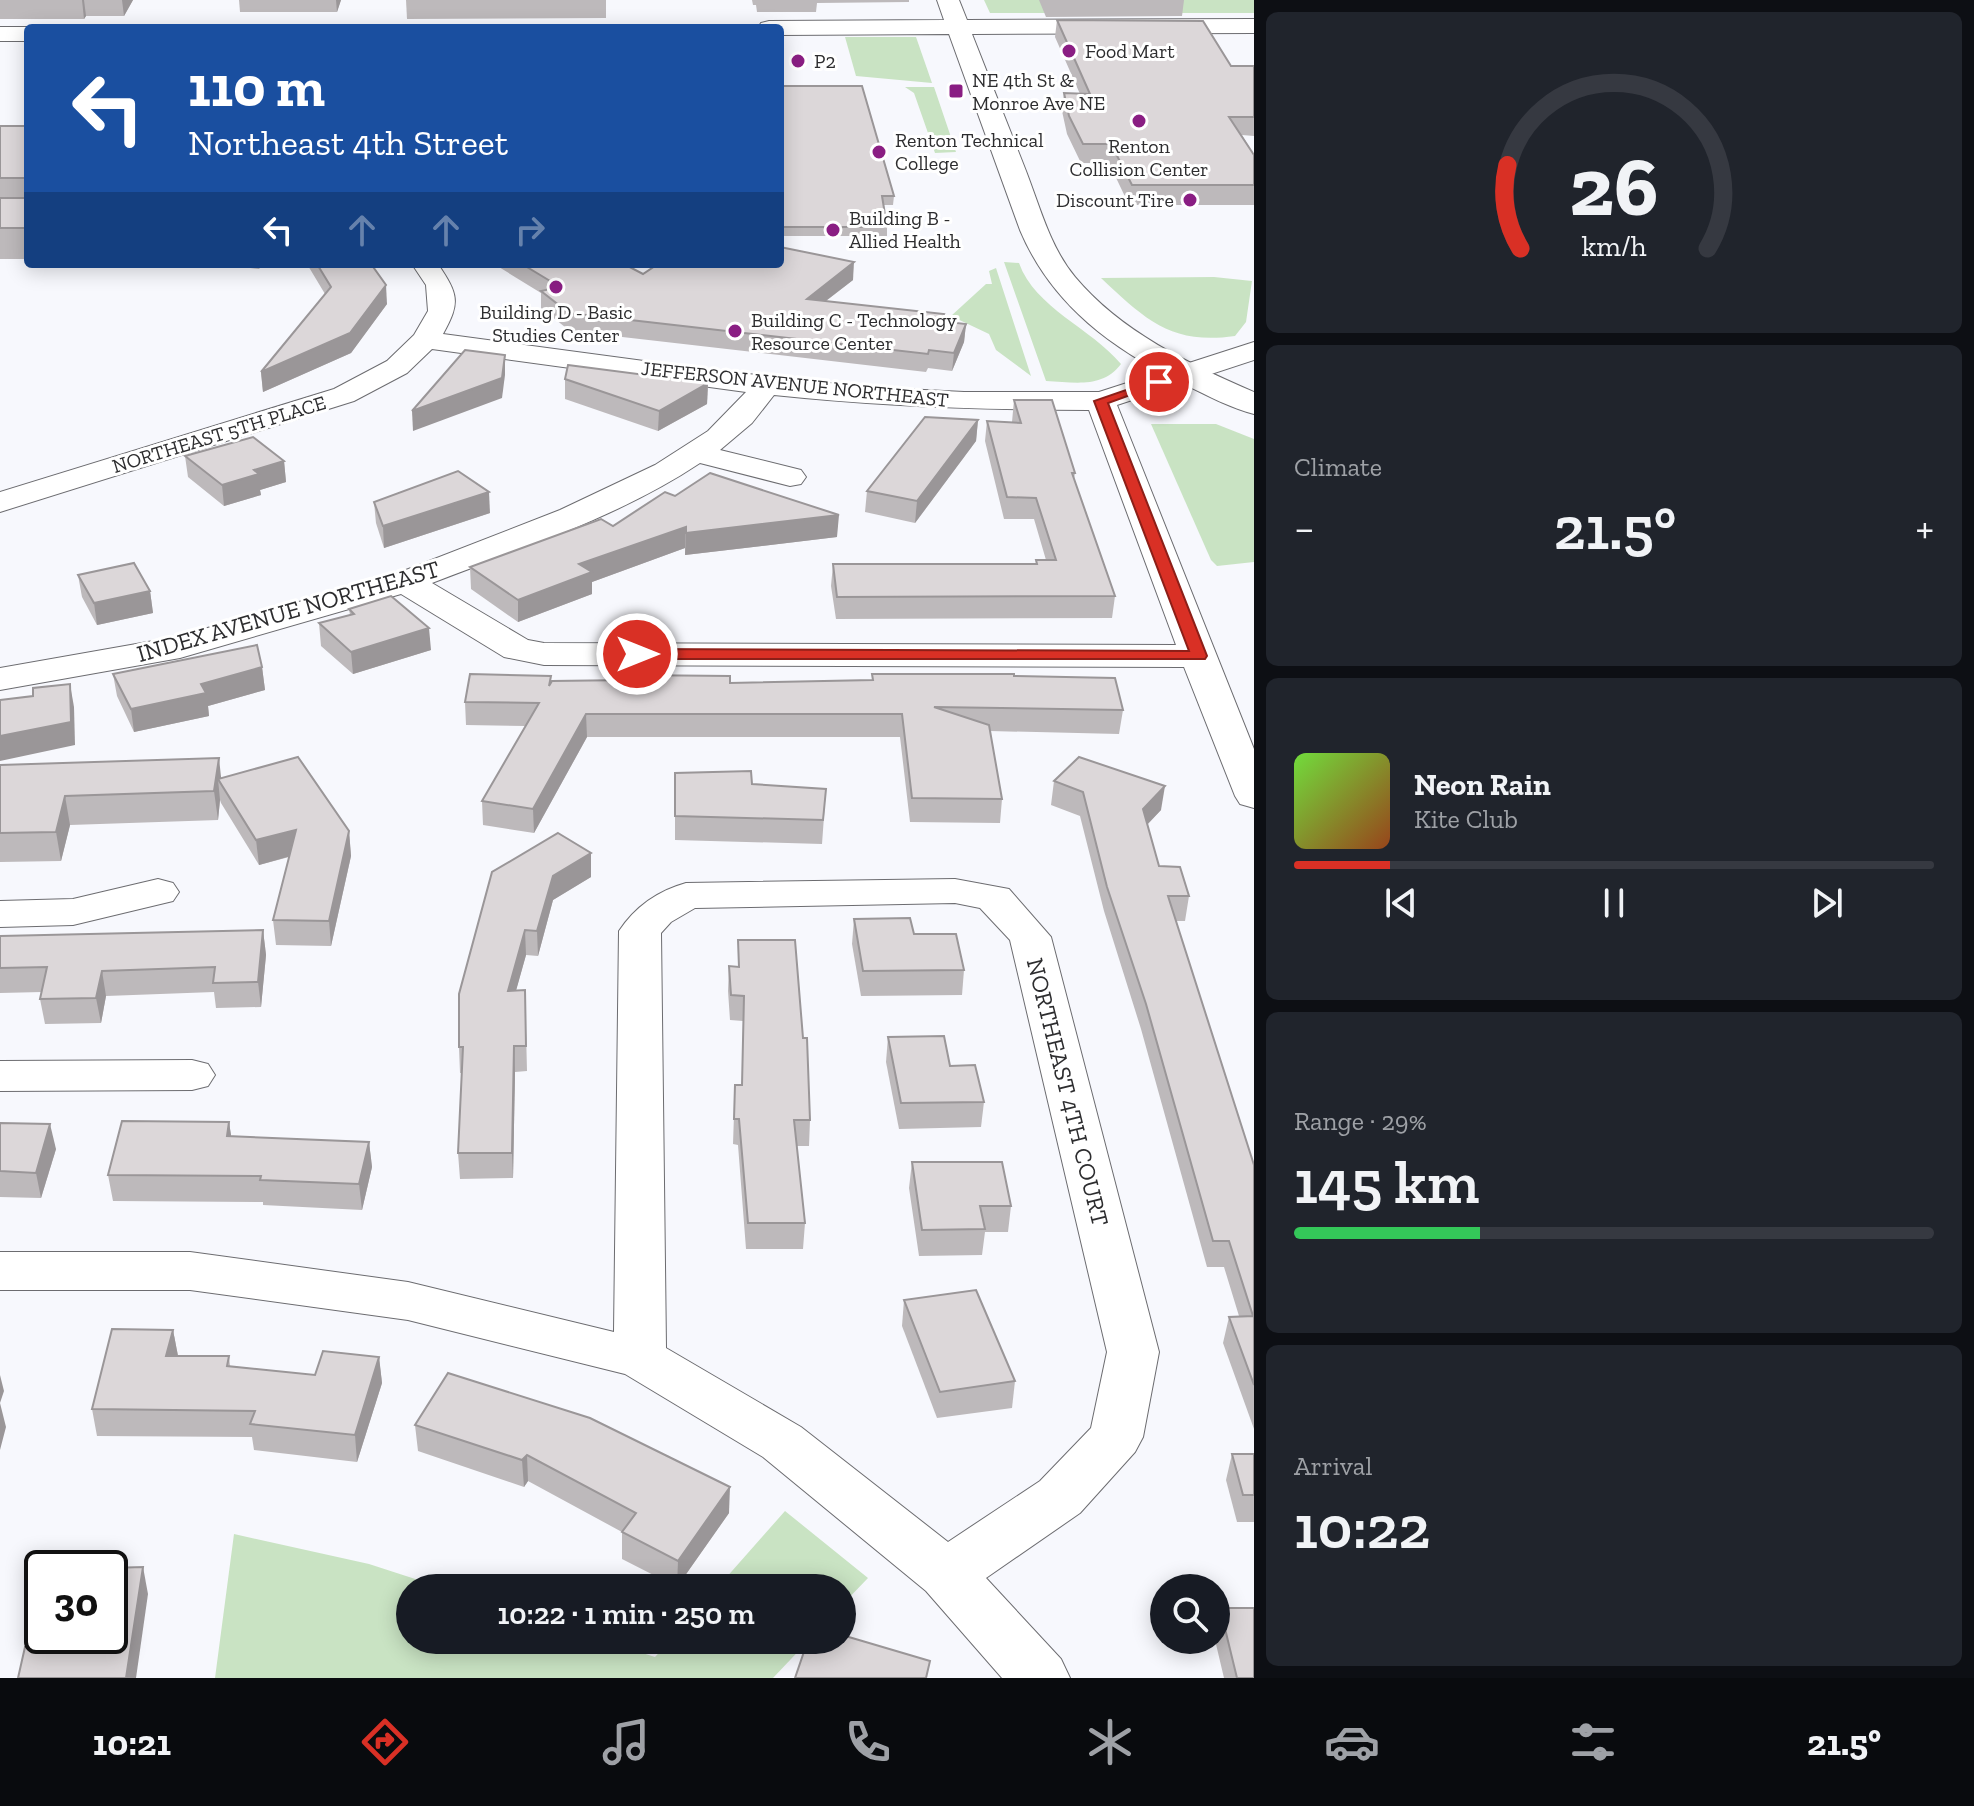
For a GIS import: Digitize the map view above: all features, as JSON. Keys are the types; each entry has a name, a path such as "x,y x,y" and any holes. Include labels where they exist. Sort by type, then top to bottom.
{"main road":[{"path":"948,0 1048,260 1065,284 1105,322 1189,373 1254,404"},
{"path":"784,28 1254,26"},
{"path":"0,34 24,34"}],"street":[{"path":"425,340 442,311 439,285 428,268"},
{"name":"JEFFERSON AVENUE NORTHEAST","path":"425,340 766,385 865,396 964,401 1101,401 1254,351"},
{"name":"NORTHEAST 5TH PLACE","path":"0,502 344,395 397,367 425,340"},
{"name":"INDEX AVENUE NORTHEAST","path":"0,679 180,647 405,582 571,517 666,472 697,453 741,417 766,385"},
{"path":"1101,401 1254,796"},
{"path":"697,453 790,477"},
{"path":"405,582 517,649 544,654 1199,656"},
{"name":"NORTHEAST 4TH COURT","path":"640,1358 640,931 656,913 686,896 955,891 994,898 1030,937 1133,1352 1116,1437 1060,1497 946,1574"},
{"path":"0,914 73,912 158,892"},
{"path":"0,1076 192,1075"},
{"path":"0,1271 190,1271 408,1301 640,1358 782,1442 946,1574 1040,1678"}],"green space":[{"path":"984,0 1254,0 1254,13 990,13"},
{"path":"845,37 916,37 932,83 856,76"},
{"path":"905,87 934,87 956,152 935,153 914,93"},
{"path":"1004,262 1019,263 1037,293 1121,364 1096,381 1046,381"},
{"path":"996,268 1031,376 996,350 989,334 951,316 986,284 992,284 989,271"},
{"path":"1214,277 1252,281 1246,322 1235,336 1193,337 1176,333 1146,317 1101,278"},
{"path":"1151,424 1216,424 1254,439 1254,562 1217,566 1211,560"},
{"path":"785,1511 868,1578 856,1590 856,1574 729,1574"},
{"path":"234,1534 369,1564 400,1574 396,1574 396,1654 646,1654 655,1657 658,1654 796,1654 773,1678 215,1678"}],"building":[{"path":"1057,20 1203,21 1231,66 1254,66 1254,117 1229,117 1254,155 1254,185 1132,185 1111,144 1083,144 1069,116 1064,93 1090,94"},
{"path":"784,86 862,86 894,196 882,196 887,227 784,227"},
{"path":"0,126 24,126 24,178 0,178"},
{"path":"0,198 24,198 24,228 0,228"},
{"path":"784,248 854,262 807,299 944,314 942,318 948,318 947,322 966,324 954,353 929,350 928,354 569,313 541,291 560,287 529,268 632,268 643,274 652,268 784,268"},
{"path":"319,268 374,268 386,285 350,333 261,372 331,287"},
{"path":"465,350 505,355 502,378 412,411"},
{"path":"568,365 708,383 659,411 565,379"},
{"path":"1014,400 1052,400 1075,473 1072,473 1115,596 837,597 833,564 1037,564 1036,560 1056,560 1036,498 1007,497 987,421 1021,423"},
{"path":"925,417 978,420 917,501 867,491"},
{"path":"253,437 284,461 254,470 259,474 222,485 185,456"},
{"path":"458,471 489,492 383,526 374,502"},
{"path":"710,473 839,515 686,533 686,527 579,564 592,572 518,600 470,567 601,519 613,526 665,492 675,496"},
{"path":"134,563 150,591 94,603 78,575"},
{"path":"391,596 429,628 351,652 319,623 354,614 349,609"},
{"path":"257,645 262,667 201,684 206,693 131,709 113,674"},
{"path":"470,674 551,676 549,686 552,681 630,680 630,675 730,676 730,683 873,680 872,674 1115,678 1123,710 934,707 989,725 1002,799 912,798 902,714 586,714 533,809 482,801 539,703 465,702"},
{"path":"70,684 71,722 0,736 0,700 33,696 33,688"},
{"path":"298,757 349,831 329,921 273,920 296,830 256,840 218,779"},
{"path":"1079,757 1165,786 1143,809 1159,866 1180,867 1189,896 1168,896 1254,1165 1254,1385 1229,1317 1253,1316 1229,1241 1213,1241 1146,1004 1107,887 1083,792 1054,781"},
{"path":"219,758 214,791 65,796 56,832 0,833 0,765"},
{"path":"751,771 752,784 826,789 823,820 675,816 675,773"},
{"path":"558,833 591,853 553,876 537,931 525,930 508,991 525,990 526,1046 514,1046 512,1153 458,1153 463,1047 459,1047 459,994 492,872"},
{"path":"910,918 914,934 956,934 964,970 863,971 854,919"},
{"path":"263,930 258,982 213,983 215,967 102,971 96,998 40,999 47,967 0,968 0,936"},
{"path":"738,940 795,940 803,1038 807,1038 810,1120 794,1120 805,1223 748,1223 739,1119 734,1119 735,1085 742,1085 744,996 731,995 729,966 739,967"},
{"path":"944,1036 950,1066 975,1065 984,1102 901,1103 888,1037"},
{"path":"122,1121 229,1122 227,1136 369,1142 359,1184 260,1180 261,1176 108,1175"},
{"path":"0,1123 50,1124 36,1173 0,1171"},
{"path":"912,1162 1002,1162 1011,1206 980,1206 985,1229 922,1230"},
{"path":"976,1290 1015,1381 940,1392 904,1300"},
{"path":"112,1329 173,1330 166,1356 229,1356 227,1366 315,1375 323,1351 379,1357 355,1435 250,1424 255,1411 92,1409"},
{"path":"448,1373 590,1418 730,1487 678,1561 622,1532 636,1513 527,1455 522,1460 415,1425"},
{"path":"1232,1454 1254,1454 1254,1495 1243,1495"},
{"path":"128,1567 143,1567 126,1678 18,1678 24,1651 24,1654 128,1654"},
{"path":"1230,1608 1254,1608 1254,1678 1237,1678 1230,1649"},
{"path":"856,1639 930,1661 926,1678 795,1678 803,1654 856,1654"}],"place":[{"name":"Food Mart","path":"1069,51"},
{"name":"P2","path":"798,61"},
{"name":"NE 4th St & Monroe Ave NE","path":"956,91"},
{"name":"Renton Collision Center","path":"1139,121"},
{"name":"Renton Technical College","path":"879,152"},
{"name":"Discount Tire","path":"1190,200"},
{"name":"Building B - Allied Health","path":"833,230"},
{"name":"Building D - Basic Studies Center","path":"556,287"},
{"name":"Building C - Technology Resource Center","path":"735,331"}],"route":[{"path":"637,654 1199,656 1101,401 1159,382"}]}
